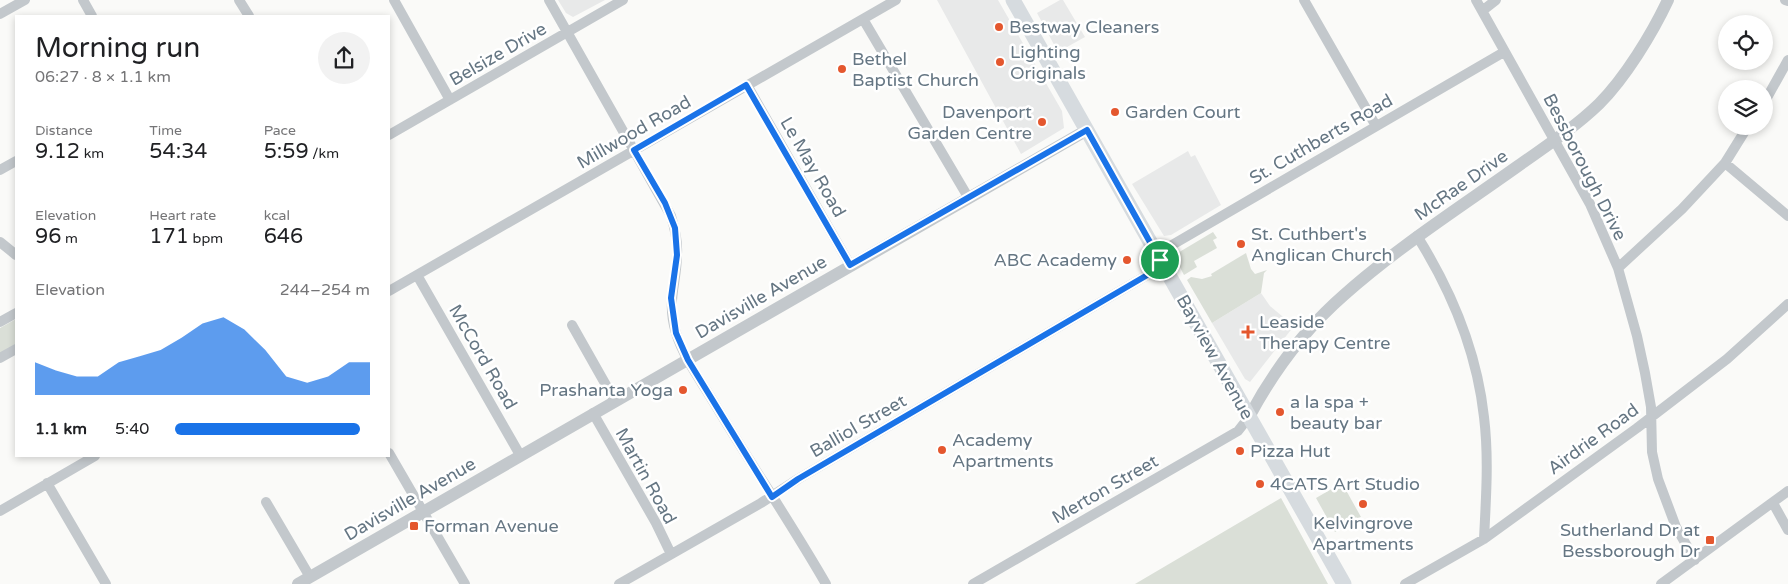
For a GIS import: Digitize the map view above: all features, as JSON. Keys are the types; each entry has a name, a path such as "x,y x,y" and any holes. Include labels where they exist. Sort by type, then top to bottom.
{"main road":[{"name":"Bayview Avenue","path":"1013,0 1344,584"}],"street":[{"path":"0,14 25,0"},
{"path":"83,0 91,15"},
{"path":"239,0 247,15"},
{"path":"394,0 450,100"},
{"path":"549,0 665,203 675,228 677,255 671,293 672,321 688,360 772,497 790,522 826,584"},
{"name":"Belsize Drive","path":"390,134 622,0"},
{"name":"Millwood Road","path":"390,290 896,0"},
{"path":"1304,0 1376,126"},
{"name":"Bessborough Drive","path":"1476,0 1590,204 1618,268 1637,336 1651,407 1652,452 1658,479 1676,527 1695,560"},
{"path":"1482,11 1496,0"},
{"name":"McRae Drive","path":"1249,417 1276,372 1312,327 1342,296 1417,236 1555,141 1600,102 1623,75 1668,0"},
{"path":"864,18 968,197"},
{"name":"St. Cuthberts Road","path":"1160,260 1172,245 1504,52"},
{"path":"1773,87 1788,60"},
{"name":"Le May Road","path":"746,85 850,265"},
{"name":"Davisville Avenue","path":"298,584 1087,130"},
{"path":"1618,268 1682,209 1724,163 1742,135"},
{"path":"0,170 15,162"},
{"path":"1724,163 1788,216"},
{"path":"1417,236 1446,286 1458,314 1476,378 1484,415 1486,444 1484,538"},
{"path":"0,242 15,254"},
{"name":"Balliol Street","path":"619,584 772,497 798,479 1149,274 1160,260"},
{"name":"McCord Road","path":"416,275 520,455"},
{"name":"Airdrie Road","path":"1404,584 1484,538 1650,417 1727,360 1788,304"},
{"path":"0,322 15,314"},
{"path":"572,325 615,401"},
{"path":"0,358 15,350"},
{"name":"Martin Road","path":"593,413 656,523 671,554"},
{"name":"Merton Street","path":"973,584 1238,431 1249,417"},
{"path":"390,455 465,584"},
{"path":"0,510 93,457"},
{"path":"47,484 106,584"},
{"path":"1662,584 1788,491"},
{"path":"266,502 310,577"},
{"path":"1773,503 1788,530"}],"shaded area":[{"path":"558,0 605,0 573,17 566,13"},
{"path":"937,0 998,0 1062,111 1064,128 1021,154"},
{"path":"1063,0 1085,37 1058,52 1037,13"},
{"path":"1188,151 1191,157 1195,155 1221,205 1171,235 1164,236 1132,184"},
{"path":"1213,232 1217,238 1213,240 1217,248 1194,261 1197,267 1184,275 1175,258 1176,254"},
{"path":"1246,253 1251,269 1255,274 1267,270 1264,273 1261,293 1212,323 1187,280 1191,277 1202,279 1212,276 1211,274"},
{"path":"1261,293 1270,306 1294,326 1250,382 1245,379 1212,323"},
{"path":"15,320 15,346 0,354 0,328"},
{"path":"1342,483 1361,517 1335,532 1316,498"},
{"path":"1281,498 1328,584 1135,584"}],"place":[{"name":"Bestway Cleaners","path":"999,27"},
{"name":"Lighting Originals","path":"1000,62"},
{"name":"Bethel Baptist Church","path":"842,69"},
{"name":"Garden Court","path":"1115,112"},
{"name":"Davenport Garden Centre","path":"1042,122"},
{"name":"St. Cuthbert's Anglican Church","path":"1241,244"},
{"name":"ABC Academy","path":"1127,260"},
{"name":"Leaside Therapy Centre","path":"1248,332"},
{"name":"Prashanta Yoga","path":"683,390"},
{"name":"a la spa + beauty bar","path":"1280,412"},
{"name":"Academy Apartments","path":"942,450"},
{"name":"Pizza Hut","path":"1240,451"},
{"name":"4CATS Art Studio","path":"1260,484"},
{"name":"Kelvingrove Apartments","path":"1363,504"},
{"name":"Forman Avenue","path":"414,526"},
{"name":"Sutherland Dr at Bessborough Dr","path":"1710,540"}],"route":[{"path":"746,85 850,265 1087,130 1160,260 1149,274 798,479 772,497 688,360 676,333 672,321 671,298 677,255 675,228 665,203 634,150 746,85"}]}
